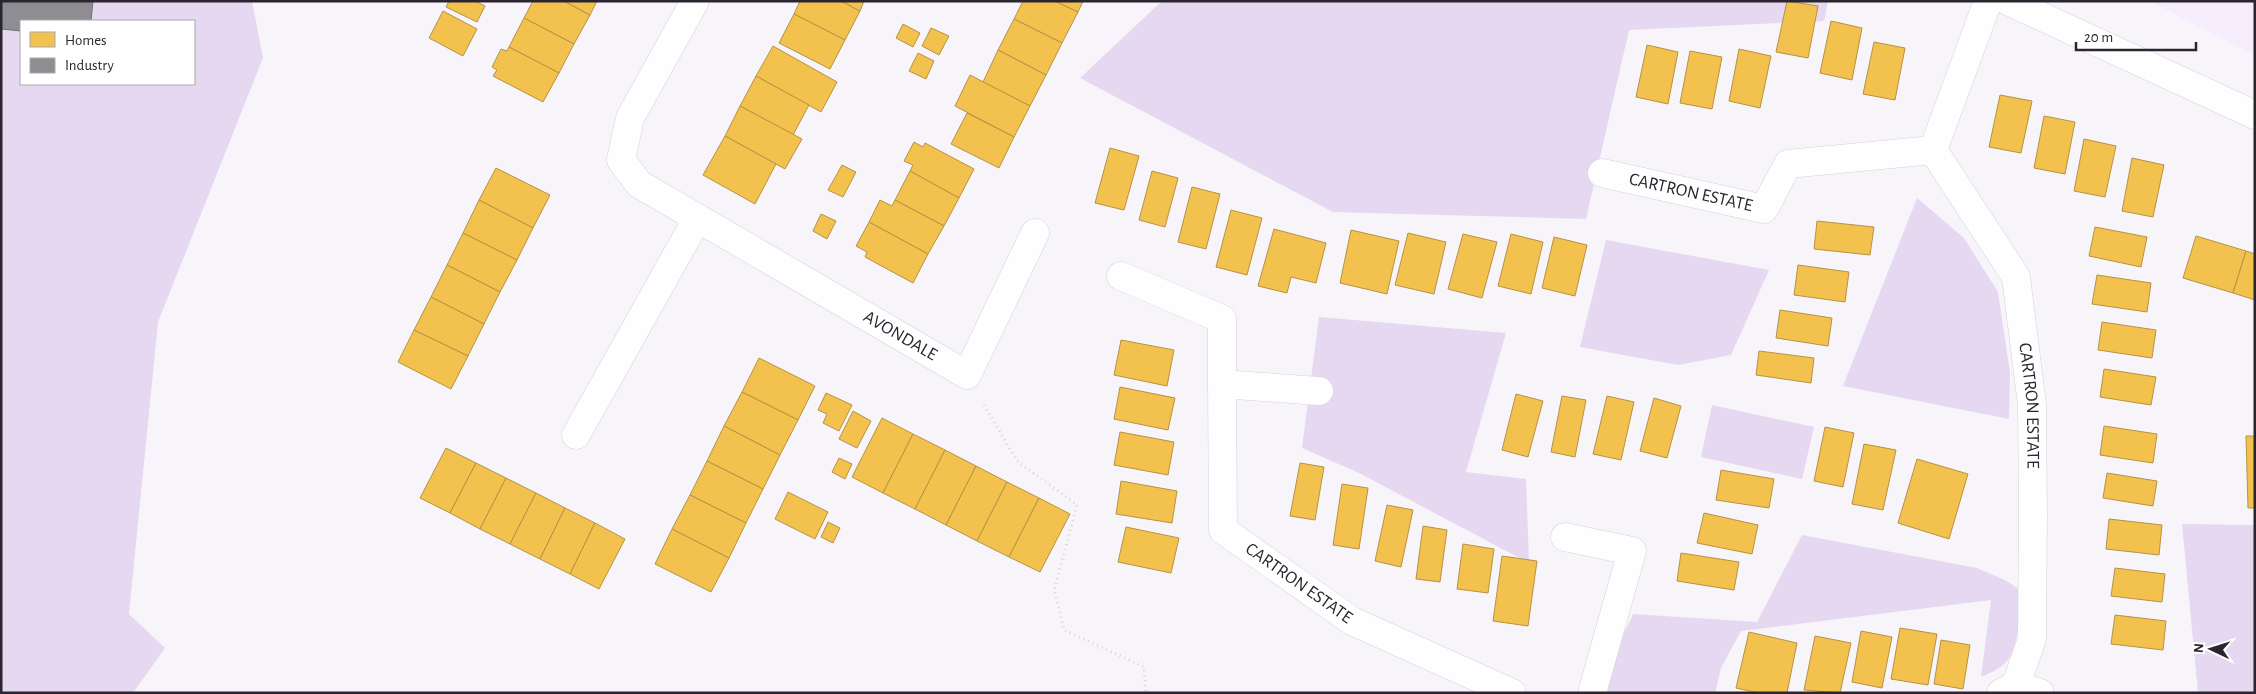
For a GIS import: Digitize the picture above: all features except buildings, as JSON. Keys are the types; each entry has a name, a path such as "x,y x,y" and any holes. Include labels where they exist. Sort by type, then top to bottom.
{"street":[{"name":"AVONDALE","path":"695,1 630,118 621,160 638,184 967,375"},
{"path":"1933,150 1988,1"},
{"path":"2008,1 2255,115"},
{"name":"CARTRON ESTATE","path":"1602,173 1764,209 1788,164 1933,150 2016,277 2032,405 2033,513 2032,639 2019,690"},
{"path":"576,435 697,219"},
{"path":"967,375 1035,233"},
{"name":"CARTRON ESTATE","path":"1121,276 1222,319 1223,530 1352,621 1512,693"},
{"path":"1222,384 1319,391"},
{"path":"1565,537 1632,551 1592,693"}],"path":[{"path":"967,375 1017,461 1077,505 1054,590 1064,630 1144,667 1146,693"}],"shaded area":[{"path":"93,1 252,1 263,58 158,322 129,614 165,648 133,693 1,693 1,29 20,31 20,85 195,85 195,20 91,20"},
{"path":"1162,1 1828,1 1824,21 1629,30 1586,219 1333,212 1080,78"},
{"path":"2149,1 2255,1 2255,55 2233,44"},
{"path":"1917,198 1964,238 1998,292 2010,373 2009,419 1843,386"},
{"path":"1606,240 1769,270 1731,355 1678,365 1580,347"},
{"path":"1319,317 1506,333 1466,472 1526,479 1529,563 1359,473 1302,448"},
{"path":"1712,405 1814,427 1802,479 1701,457"},
{"path":"2182,524 2255,525 2255,693 2198,693"},
{"path":"1802,535 1977,568 2005,580 2022,591 2017,635 2010,657 2001,667 1981,677 1991,600 1741,631 1721,668 1715,693 1608,693 1607,683 1611,662 1633,614 1757,622"}]}
